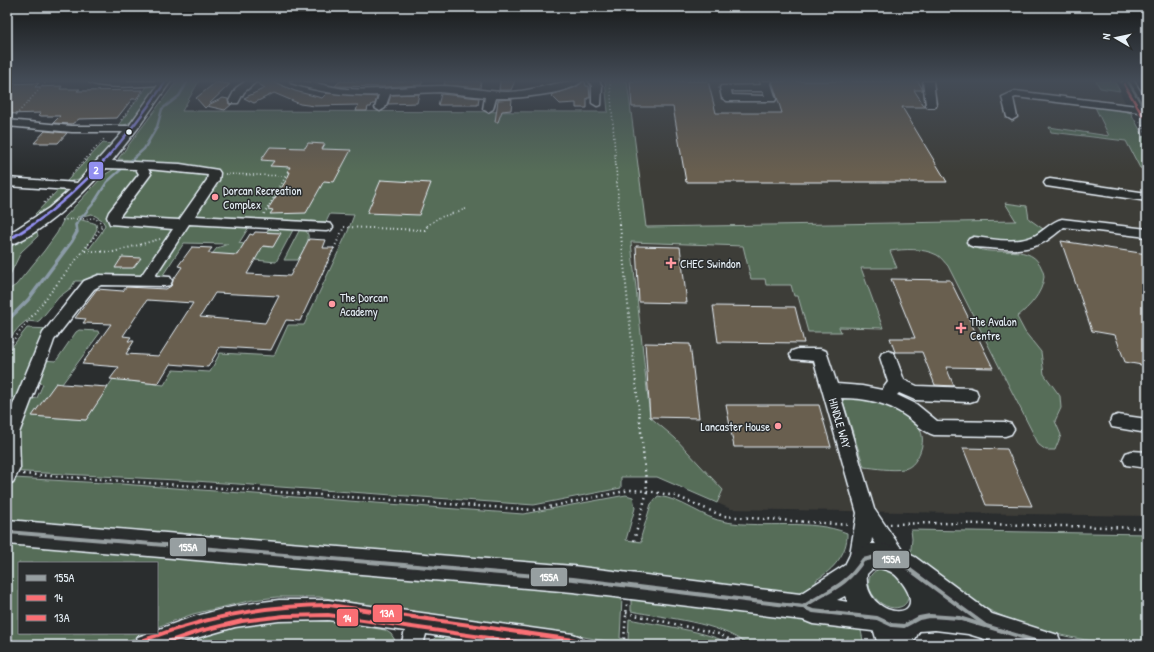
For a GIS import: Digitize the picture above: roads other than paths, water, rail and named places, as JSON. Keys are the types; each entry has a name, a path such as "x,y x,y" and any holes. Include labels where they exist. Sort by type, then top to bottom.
{"main road":[{"path":"7,532 573,579 803,607 813,611 882,628 892,625 904,626 916,620 930,616 958,618 1048,645"},
{"path":"803,607 820,595 844,583 863,560 871,557 884,557 902,564 986,626"},
{"path":"902,564 915,576 922,587 924,599 923,609 916,620"},
{"path":"856,570 854,584 856,594 862,605 882,628"}],"street":[{"path":"7,241 44,219 80,187 103,164 144,111"},
{"path":"1011,111 1012,117"},
{"path":"8,123 72,129 131,129"},
{"path":"103,164 205,170 214,173 213,180 145,280"},
{"path":"138,165 145,172 142,178 114,212 113,217 115,221 326,227"},
{"path":"142,178 165,168"},
{"path":"7,182 80,187"},
{"path":"1050,183 1147,197"},
{"path":"974,242 1005,244 1032,242 1044,237 1053,228 1062,223 1147,233"},
{"path":"8,475 11,468 10,432 48,337 92,282 99,280 165,281"},
{"name":"HINDLE WAY","path":"798,355 820,355 868,520 902,564"},
{"path":"888,357 897,384 915,393 970,395"},
{"path":"886,397 897,384"},
{"path":"831,391 858,391 886,397 915,411 934,428 1004,429"},
{"path":"1118,422 1147,426"},
{"name":"HINDLE WAY","path":"856,570 868,520"},
{"path":"146,645 212,620 276,609 328,610 573,645"},
{"path":"901,645 906,633 916,620"},
{"path":"412,645 418,624"}],"waterway":[{"path":"76,225 93,204 107,182 144,149 157,127 161,111"},
{"path":"7,321 28,300 72,241 77,232 76,225"}],"place":[{"name":"Dorcan Recreation Complex","path":"215,197"},
{"name":"CHEC Swindon","path":"671,263"},
{"name":"The Dorcan Academy","path":"332,304"},
{"name":"The Avalon Centre","path":"961,328"},
{"name":"Lancaster House","path":"778,426"}]}
